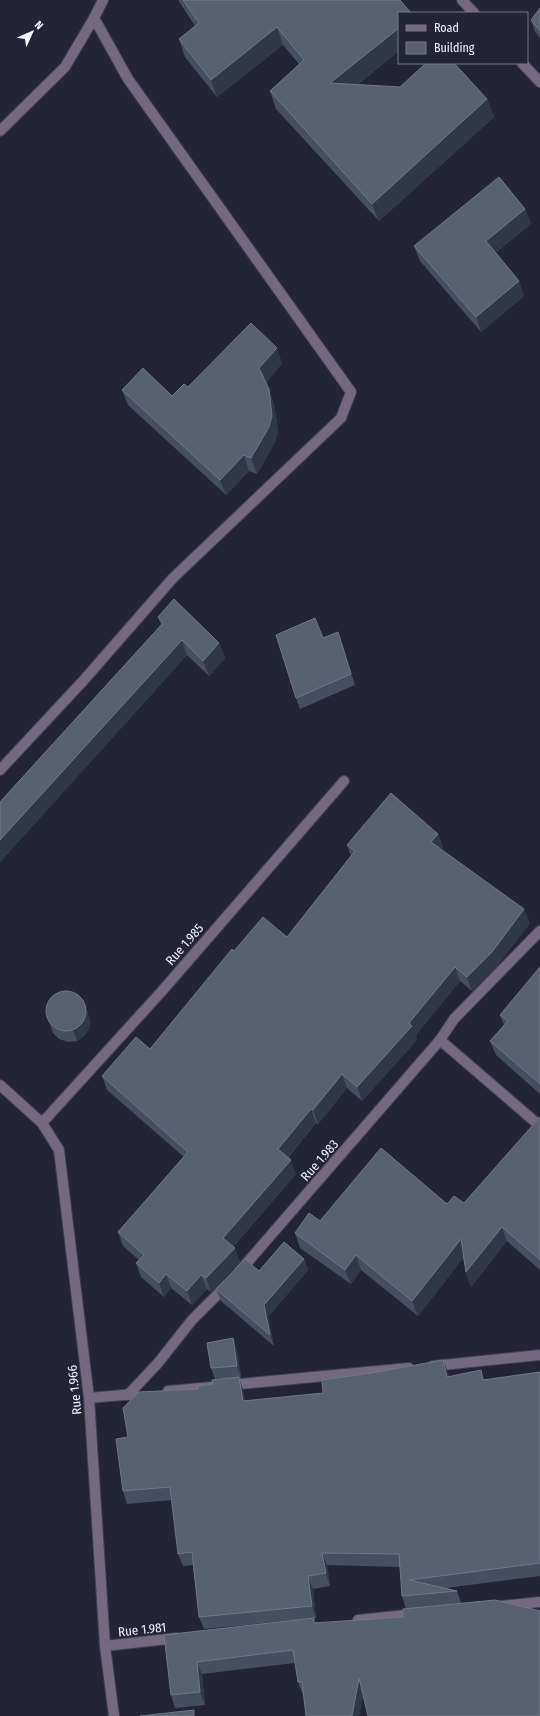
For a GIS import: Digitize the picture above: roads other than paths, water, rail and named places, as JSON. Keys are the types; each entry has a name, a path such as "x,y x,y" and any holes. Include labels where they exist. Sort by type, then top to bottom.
{"street":[{"path":"0,131 65,67 103,0"},
{"path":"462,0 473,12"},
{"path":"0,770 82,681 173,578 341,418 351,392 128,79 94,18"},
{"path":"523,64 540,82"},
{"name":"Rue 1.985","path":"42,1123 162,991 344,781"},
{"path":"540,932 454,1019 440,1040 540,1126"},
{"name":"Rue 1.983","path":"128,1395 158,1362 192,1320 238,1274 440,1040"},
{"name":"Rue 1.966","path":"0,1085 42,1123 59,1150 89,1398 105,1646 114,1716"},
{"path":"159,1392 540,1356"},
{"path":"89,1398 144,1394"},
{"path":"493,1606 540,1602"},
{"path":"350,1621 429,1613"},
{"name":"Rue 1.981","path":"105,1646 184,1638"}]}
